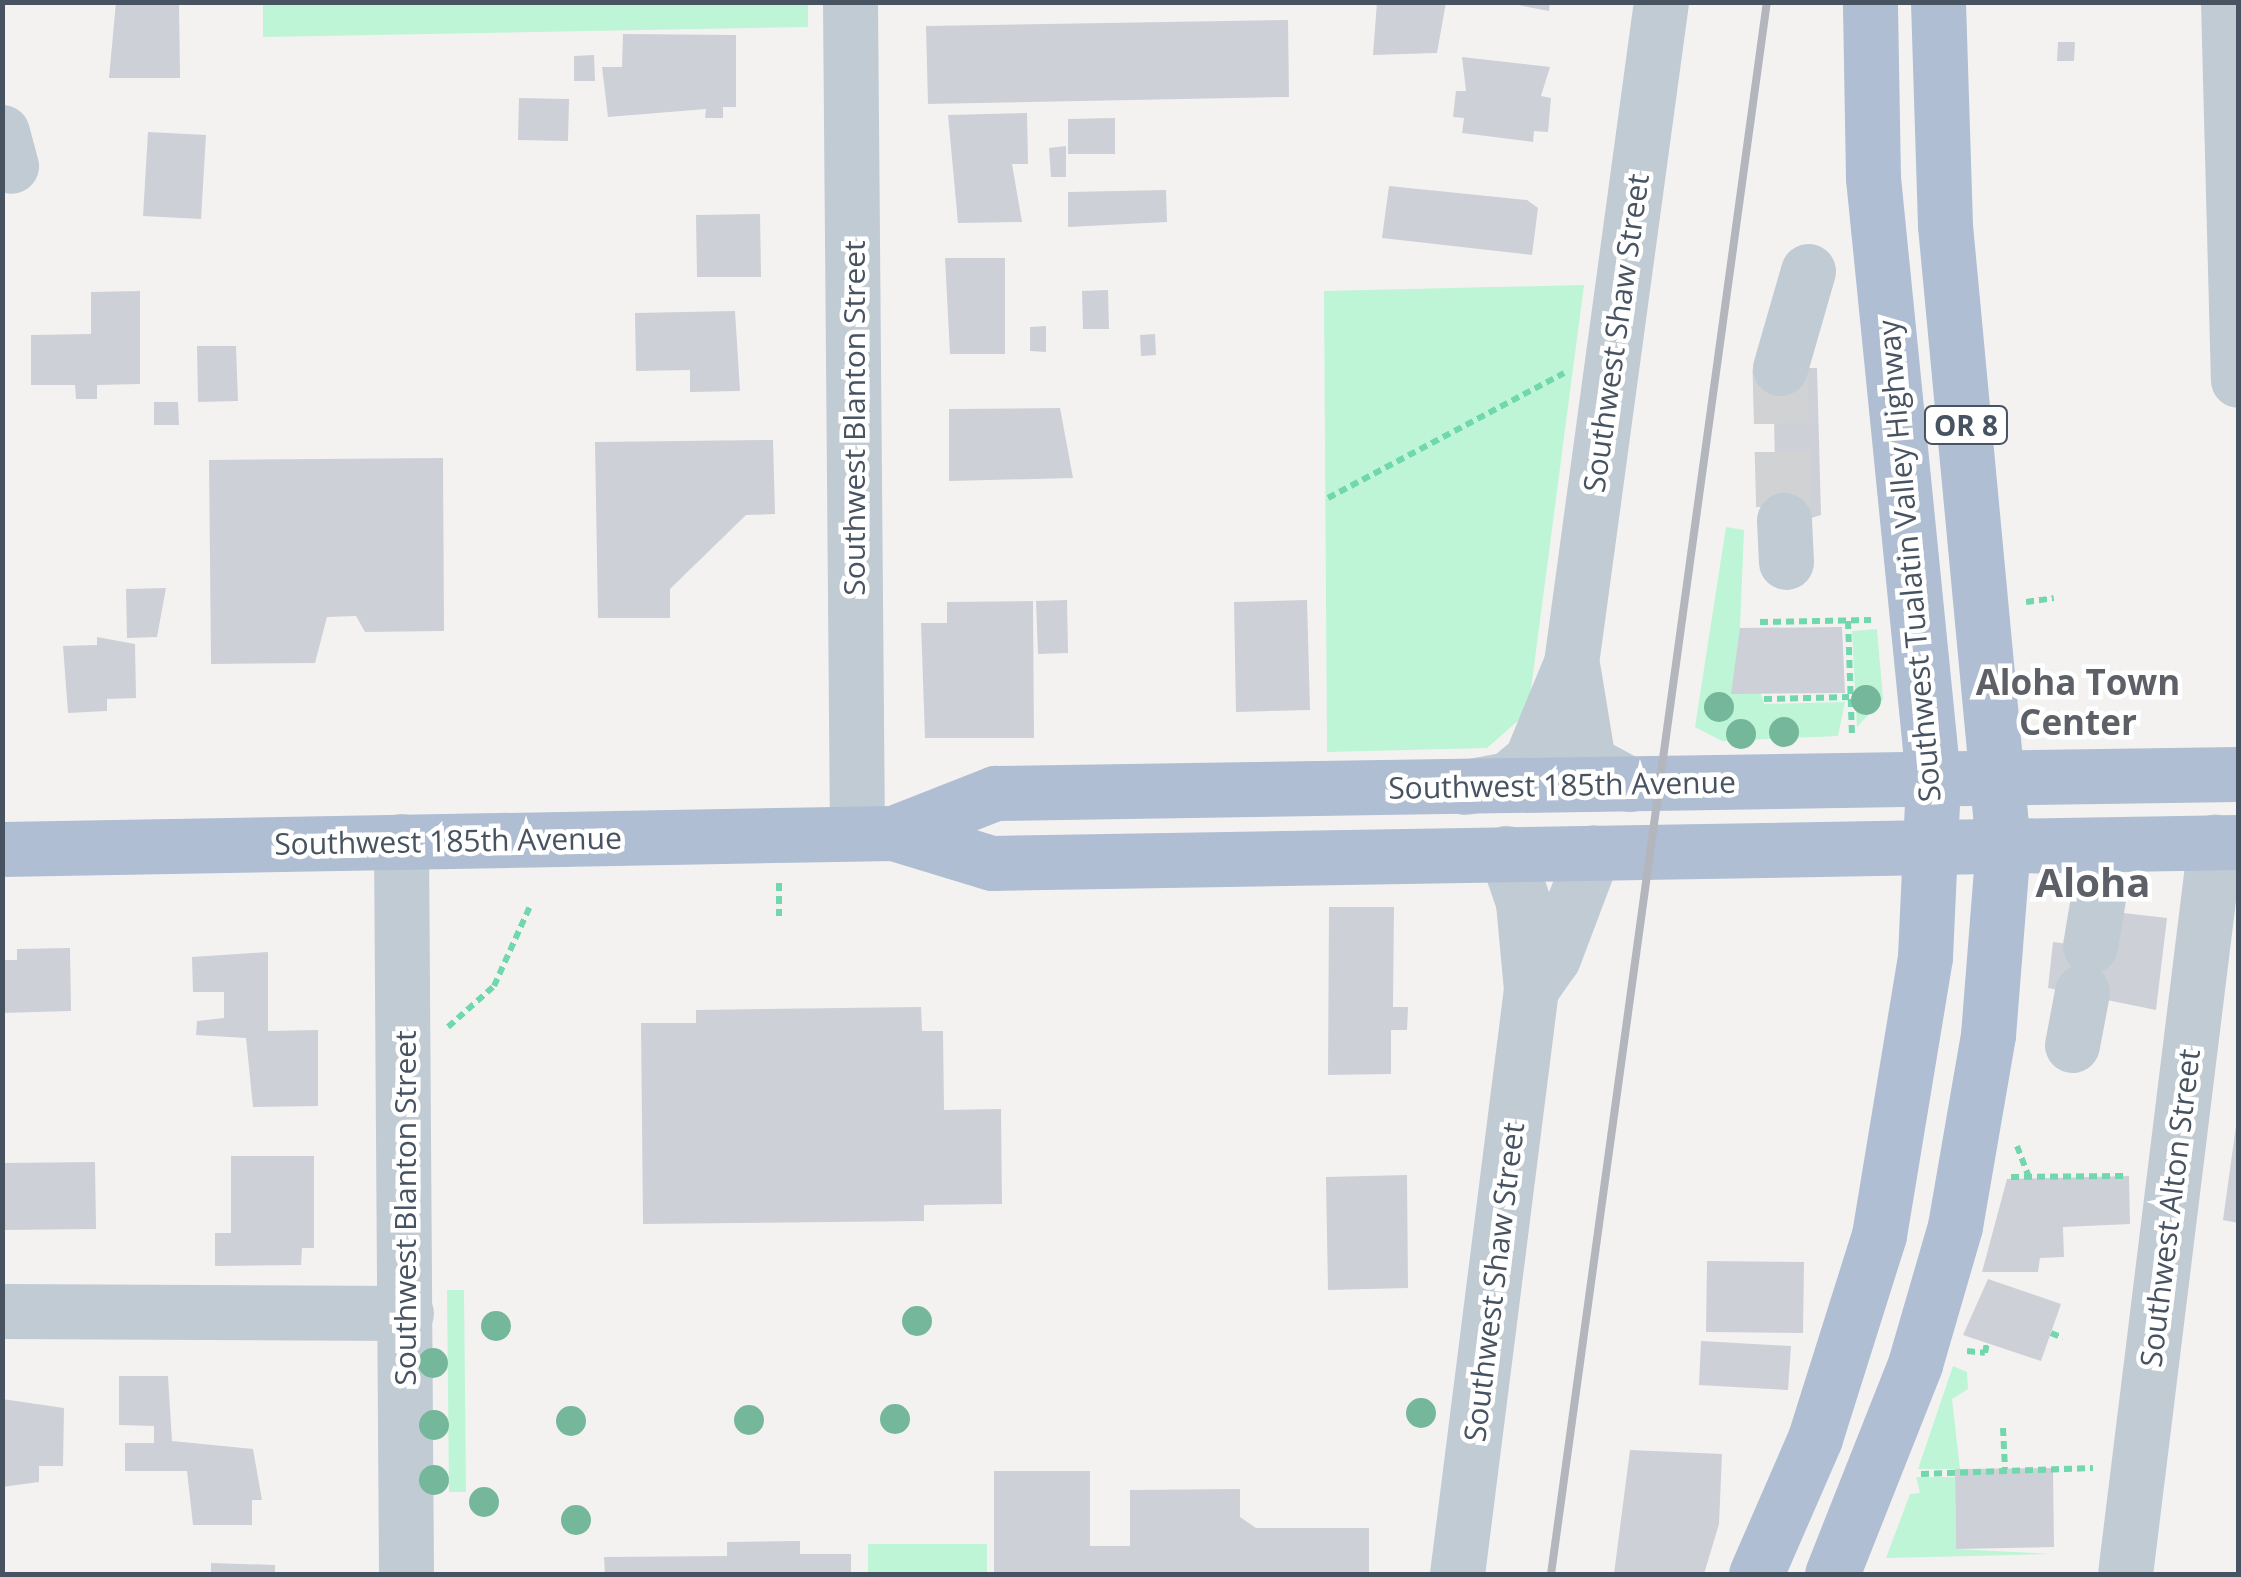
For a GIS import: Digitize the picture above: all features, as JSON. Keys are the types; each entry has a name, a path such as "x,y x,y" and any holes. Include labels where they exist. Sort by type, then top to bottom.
{"main road":[{"name":"Southwest Tualatin Valley Highway","path":"1756,1574 1821,1422 1879,1234 1910,1082 1932,846 1933,779 1873,178 1870,2"},
{"name":"OR 8","path":"1832,1574 1915,1364 1955,1226 1988,1034 2004,846 2004,778 1944,225 1938,2"},
{"name":"Southwest 185th Avenue","path":"875,833 995,793 2238,774"},
{"name":"Southwest 185th Avenue","path":"2,849 875,833 992,863 2227,842"}],"street":[{"name":"Southwest Blanton Street","path":"850,2 875,833"},
{"name":"Southwest Shaw Street","path":"1461,787 1508,779 1531,760 1570,662 1661,2"},
{"path":"2228,2 2238,380"},
{"path":"1792,368 1808,271"},
{"name":"Southwest Shaw Street","path":"1570,662 1588,762 1630,784"},
{"name":"Southwest Blanton Street","path":"402,841 406,1574"},
{"name":"Southwest Alton Street","path":"2126,1574 2227,842"},
{"name":"Southwest Shaw Street","path":"1531,989 1554,958 1593,852"},
{"name":"Southwest Shaw Street","path":"1456,1574 1531,989 1523,902 1506,853"},
{"path":"2072,1045 2090,945"},
{"path":"2,1310 406,1313"}],"path":[{"path":"1328,498 1614,347"},
{"path":"1760,622 1882,620"},
{"path":"1848,621 1852,742"},
{"path":"1764,699 1850,697"},
{"path":"444,1031 494,986 531,904"},
{"path":"2001,1177 2123,1176"},
{"path":"2051,1333 2063,1338"},
{"path":"1956,1348 1984,1354 1987,1344"},
{"path":"2003,1428 2005,1468"},
{"path":"1913,1474 2095,1468"}],"green space":[{"path":"263,3 808,3 808,27 263,37"},
{"path":"1584,285 1528,712 1487,748 1327,752 1324,291"},
{"path":"1726,527 1744,530 1740,628 1764,704 1845,702 1838,736 1722,741 1695,727"},
{"path":"1877,629 1883,699 1857,727 1852,631"},
{"path":"447,1290 464,1290 466,1492 449,1492"},
{"path":"1953,1366 1967,1372 1968,1389 1952,1399 1960,1469 1918,1469"},
{"path":"1916,1477 1955,1477 1956,1549 2054,1554 1886,1558 1910,1494 1920,1493"},
{"path":"868,1544 987,1544 987,1574 868,1574"}],"building":[{"path":"116,2 179,2 180,78 109,78"},
{"path":"1377,2 1446,2 1437,53 1373,55"},
{"path":"1502,2 1550,2 1549,11"},
{"path":"1288,20 1289,97 928,104 926,26"},
{"path":"623,34 736,35 736,107 723,107 723,118 705,118 706,109 608,117 602,67 622,67"},
{"path":"2058,42 2075,42 2074,61 2057,61"},
{"path":"594,55 595,81 574,81 574,56"},
{"path":"1462,57 1550,67 1541,96 1551,98 1548,132 1534,131 1533,142 1462,133 1464,118 1453,117 1456,91 1466,91"},
{"path":"519,98 569,99 568,141 518,140"},
{"path":"1027,113 1028,164 1012,164 1022,222 958,223 948,115"},
{"path":"1115,118 1115,154 1068,154 1068,119"},
{"path":"148,132 206,135 201,219 143,216"},
{"path":"1066,146 1066,177 1051,177 1049,148"},
{"path":"1389,186 1527,200 1538,208 1532,255 1382,238"},
{"path":"1166,190 1167,222 1068,227 1068,192"},
{"path":"760,214 761,277 697,277 696,215"},
{"path":"945,258 1005,258 1005,354 950,354"},
{"path":"1108,290 1109,329 1083,329 1082,291"},
{"path":"140,291 140,384 97,385 97,399 76,399 75,385 31,385 31,335 91,334 91,292"},
{"path":"735,311 740,391 690,392 690,370 636,371 635,313"},
{"path":"1046,326 1046,352 1030,351 1030,327"},
{"path":"1155,334 1156,355 1141,356 1140,335"},
{"path":"197,346 236,346 238,401 198,402"},
{"path":"1773,368 1817,368 1821,515 1808,519 1776,516"},
{"path":"154,402 178,402 179,425 154,425"},
{"path":"1060,408 1073,478 949,481 949,409"},
{"path":"773,440 775,514 746,515 670,589 670,618 598,618 595,442"},
{"path":"443,458 444,631 365,632 356,616 327,617 315,663 211,664 209,460"},
{"path":"166,588 157,637 127,638 126,589"},
{"path":"1067,600 1068,653 1038,654 1036,601"},
{"path":"1307,600 1310,710 1236,712 1234,602"},
{"path":"1033,601 1034,738 925,738 921,623 947,623 947,602"},
{"path":"1842,627 1845,693 1731,694 1740,628"},
{"path":"97,637 135,644 136,698 107,699 107,711 68,713 63,646 97,645"},
{"path":"1329,907 1394,907 1393,1007 1408,1007 1407,1030 1391,1030 1391,1074 1328,1075"},
{"path":"2115,912 2167,918 2156,1010 2048,988 2053,942 2110,949"},
{"path":"70,948 71,1011 2,1013 2,960 17,960 17,949"},
{"path":"268,952 268,1031 318,1030 318,1106 253,1107 246,1038 196,1035 197,1021 224,1018 224,992 193,992 192,957"},
{"path":"921,1007 922,1031 943,1031 944,1110 1001,1109 1002,1204 924,1205 924,1221 643,1224 641,1023 696,1023 696,1010"},
{"path":"2238,1126 2238,1223 2223,1220"},
{"path":"231,1156 314,1156 314,1248 302,1248 301,1265 215,1266 215,1233 231,1233"},
{"path":"95,1162 96,1229 2,1230 2,1163"},
{"path":"1407,1175 1408,1288 1328,1290 1326,1177"},
{"path":"2129,1176 2130,1224 2063,1227 2064,1257 2040,1258 2038,1272 1982,1272 2007,1179"},
{"path":"1707,1261 1804,1262 1803,1333 1706,1332"},
{"path":"1988,1279 2061,1304 2041,1361 1963,1335"},
{"path":"1701,1341 1791,1346 1788,1390 1699,1385"},
{"path":"119,1376 168,1376 172,1441 253,1449 262,1500 252,1500 252,1525 193,1525 187,1471 125,1471 125,1443 154,1443 154,1426 119,1425"},
{"path":"2,1399 64,1408 63,1466 39,1466 39,1482 2,1487"},
{"path":"1630,1450 1722,1454 1719,1524 1704,1574 1614,1574"},
{"path":"2053,1468 2054,1547 1956,1549 1955,1469"},
{"path":"994,1471 1090,1471 1090,1546 1130,1546 1130,1490 1240,1489 1240,1517 1256,1528 1369,1528 1369,1574 994,1574"},
{"path":"800,1541 800,1554 851,1554 851,1574 605,1574 604,1557 727,1556 727,1542"},
{"path":"211,1563 275,1565 275,1574 211,1574"}],"tunnel":[{"path":"1780,368 1784,520"}],"railway":[{"path":"1551,1574 1767,2"}],"district":[{"name":"Aloha Town Center","path":"2078,702"},
{"name":"Aloha","path":"2093,882"}]}
